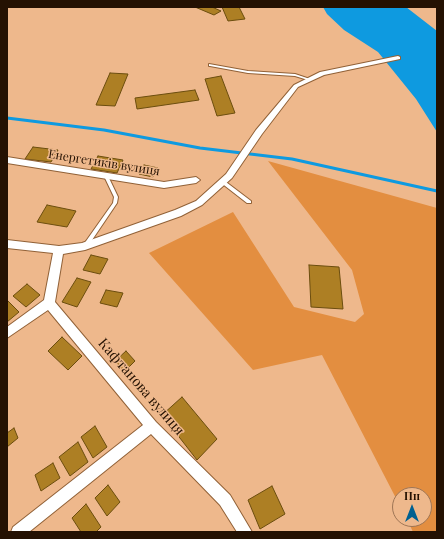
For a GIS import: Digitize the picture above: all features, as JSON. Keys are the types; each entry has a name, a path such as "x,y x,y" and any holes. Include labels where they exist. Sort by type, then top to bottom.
{"street":[{"path":"7,244 59,250 86,245 178,213 199,203 226,178 259,132 296,86 322,73 398,58"},
{"name":"Енергетиків вулиця","path":"7,160 164,185 196,180"},
{"path":"7,333 49,303 59,250"},
{"name":"Кафтанова вулиця","path":"49,303 152,426 225,500 245,532"},
{"path":"18,532 152,426"}],"lane":[{"path":"210,65 248,72 295,75 308,79"},
{"path":"86,245 115,203 116,197 106,176"},
{"path":"226,178 249,202"}],"shaded area":[{"path":"268,161 437,208 437,532 413,532 411,527 432,527 432,487 392,487 392,491 322,355 253,370 149,253 233,212 294,307 355,322 364,314 352,270"}],"water":[{"path":"323,7 406,7 437,31 437,132 416,99 378,52 344,30 327,14"}],"building":[{"path":"195,7 212,7 221,11 214,15"},
{"path":"222,7 239,7 245,19 228,21"},
{"path":"110,73 128,74 115,106 96,105"},
{"path":"221,76 235,113 217,116 205,79"},
{"path":"195,90 199,100 137,109 135,98"},
{"path":"33,147 58,150 51,162 25,159"},
{"path":"98,156 123,160 117,173 91,169"},
{"path":"144,165 158,168 153,177 139,174"},
{"path":"47,205 76,211 67,227 37,222"},
{"path":"91,255 108,259 100,274 83,270"},
{"path":"309,265 339,267 343,309 311,307"},
{"path":"77,278 91,282 77,307 62,302"},
{"path":"27,284 40,295 26,307 13,296"},
{"path":"106,290 123,293 117,307 100,303"},
{"path":"7,300 19,312 7,322"},
{"path":"62,337 82,356 68,370 48,351"},
{"path":"126,351 135,361 124,372 115,361"},
{"path":"182,397 217,439 197,460 162,415"},
{"path":"95,426 107,447 93,458 81,437"},
{"path":"14,428 18,438 7,447 7,433"},
{"path":"78,442 88,462 70,476 59,457"},
{"path":"53,463 60,478 41,491 35,475"},
{"path":"108,485 120,502 107,516 95,498"},
{"path":"272,486 285,514 260,529 248,500"},
{"path":"86,504 101,527 96,532 81,532 72,518"}],"waterway":[{"path":"7,118 104,130 200,148 292,159 437,191"}]}
